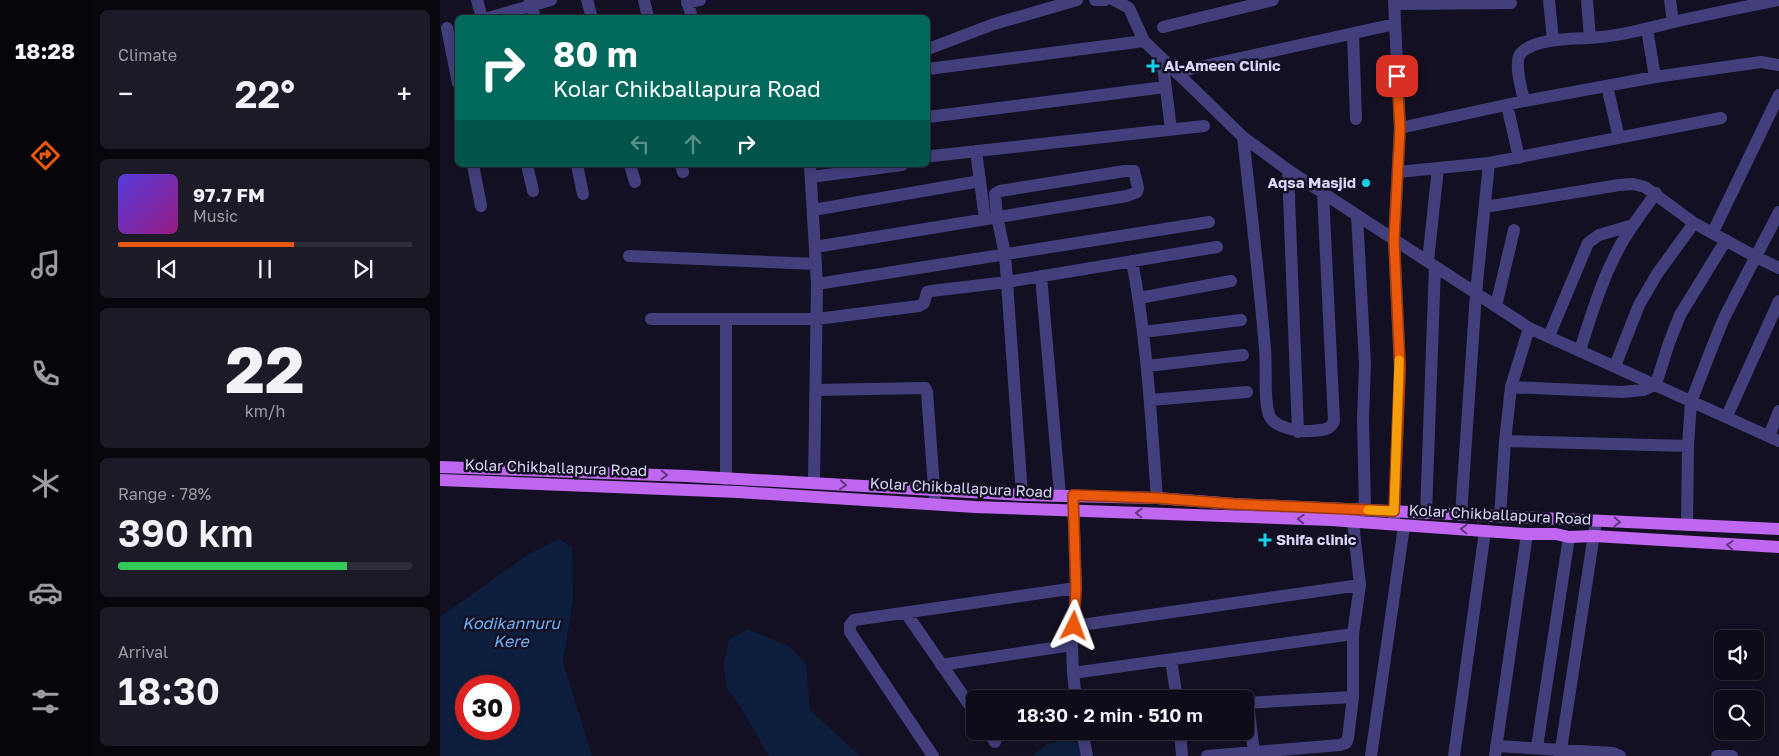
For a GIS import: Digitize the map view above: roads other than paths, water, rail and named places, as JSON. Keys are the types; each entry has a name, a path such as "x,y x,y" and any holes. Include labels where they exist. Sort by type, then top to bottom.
{"main road":[{"name":"Kolar Chikballapura Road","path":"440,467 814,483 1022,495 1157,498 1234,504 1779,529"},
{"name":"Kolar Chikballapura Road","path":"440,480 1353,522 1527,534 1556,534 1569,537 1594,536 1779,547"}],"street":[{"path":"477,0 481,15"},
{"path":"501,15 532,8 551,0"},
{"path":"587,0 591,15"},
{"path":"644,0 647,15"},
{"path":"930,48 994,24 1076,0"},
{"path":"1094,0 1105,0"},
{"path":"1114,0 1129,8 1144,41 1243,137 1288,170 1529,328 1774,438 1779,411"},
{"path":"1163,27 1273,0"},
{"path":"1549,0 1553,40"},
{"path":"1587,0 1590,38"},
{"path":"1670,0 1673,22"},
{"path":"1524,101 1517,64 1520,54 1528,48 1553,40 1590,38 1647,29 1779,0"},
{"path":"691,1 692,15"},
{"path":"1371,756 1399,525 1394,511 1400,368 1394,240 1400,128 1394,2 1511,3"},
{"path":"1177,72 1395,24"},
{"path":"448,27 455,67"},
{"path":"1647,29 1655,77"},
{"path":"1353,34 1356,119"},
{"path":"930,69 1144,41"},
{"path":"1162,58 1171,129"},
{"path":"1400,128 1524,101 1655,77 1761,62 1779,65"},
{"path":"1607,86 1619,138"},
{"path":"930,117 1166,87"},
{"path":"1713,232 1779,95"},
{"path":"1507,105 1519,158"},
{"path":"1398,172 1489,164 1721,118"},
{"path":"932,156 1204,126"},
{"path":"1243,137 1266,351 1267,403 1270,415 1275,422 1298,432 1327,429 1332,426 1334,421 1323,193"},
{"path":"976,151 980,182 1005,254 1022,495"},
{"path":"1461,515 1476,293 1489,164"},
{"path":"473,167 481,206"},
{"path":"527,167 533,191"},
{"path":"577,167 583,194"},
{"path":"631,167 635,182"},
{"path":"814,483 817,284 810,171 871,167"},
{"path":"1426,513 1431,264 1438,168"},
{"path":"1288,170 1298,432"},
{"path":"815,247 1127,196 1137,192 1136,173 1125,171 996,192 991,218"},
{"path":"813,210 980,182"},
{"path":"1485,207 1619,185 1639,185 1656,193 1694,223 1713,232 1756,258 1779,268"},
{"path":"1580,350 1598,294 1612,260 1656,193"},
{"path":"1687,525 1688,446 1691,402 1724,318 1779,212"},
{"path":"1357,215 1365,364 1363,419 1366,510"},
{"path":"817,284 1209,222"},
{"path":"1615,366 1639,306 1657,274 1694,223"},
{"path":"1548,336 1588,243 1599,235 1634,225"},
{"path":"1496,306 1514,230"},
{"path":"1510,387 1622,392 1644,390 1656,384 1680,314 1726,240"},
{"path":"651,319 817,319 918,306 924,303 927,292 931,290 1007,282 1217,247"},
{"path":"629,256 816,264"},
{"path":"1132,261 1139,298 1147,366 1157,498"},
{"path":"1040,276 1067,495 1073,510 1076,588 1072,673 1075,690"},
{"path":"1139,298 1231,281"},
{"path":"1727,416 1779,301"},
{"path":"726,319 726,479"},
{"path":"1143,332 1241,320"},
{"path":"1500,516 1510,387 1529,328"},
{"path":"1147,366 1243,355"},
{"path":"816,390 924,388 927,392 935,504"},
{"path":"1150,400 1248,392"},
{"path":"1505,441 1688,446"},
{"path":"1560,753 1596,521"},
{"path":"1207,756 1346,743 1353,698 1353,634 1360,585 1353,522"},
{"path":"1454,756 1485,531"},
{"path":"1527,534 1496,751 1537,747 1560,753 1613,752 1620,756"},
{"path":"1537,747 1569,537"},
{"path":"1074,626 1360,585"},
{"path":"933,756 850,632 850,625 854,620 1076,588"},
{"path":"906,613 966,700"},
{"path":"1072,673 1353,634"},
{"path":"941,665 1072,645"},
{"path":"1171,660 1175,690"},
{"path":"1254,703 1353,698"},
{"path":"1084,740 1087,756"},
{"path":"1181,740 1182,756"},
{"path":"1252,740 1254,753"},
{"path":"1716,756 1732,756"}],"water":[{"name":"Kodikannuru Kere","path":"559,539 572,548 573,599 563,662 592,756 440,756 440,617 529,554"},
{"path":"748,629 790,647 806,664 810,710 860,756 769,756 740,706 726,687 724,662 729,640"},
{"path":"1062,740 1073,740 1089,749 1091,756 1032,756 1047,744"}],"place":[{"name":"Al-Ameen Clinic","path":"1153,66"},
{"name":"Aqsa Masjid","path":"1366,183"},
{"name":"Shifa clinic","path":"1265,540"}]}
